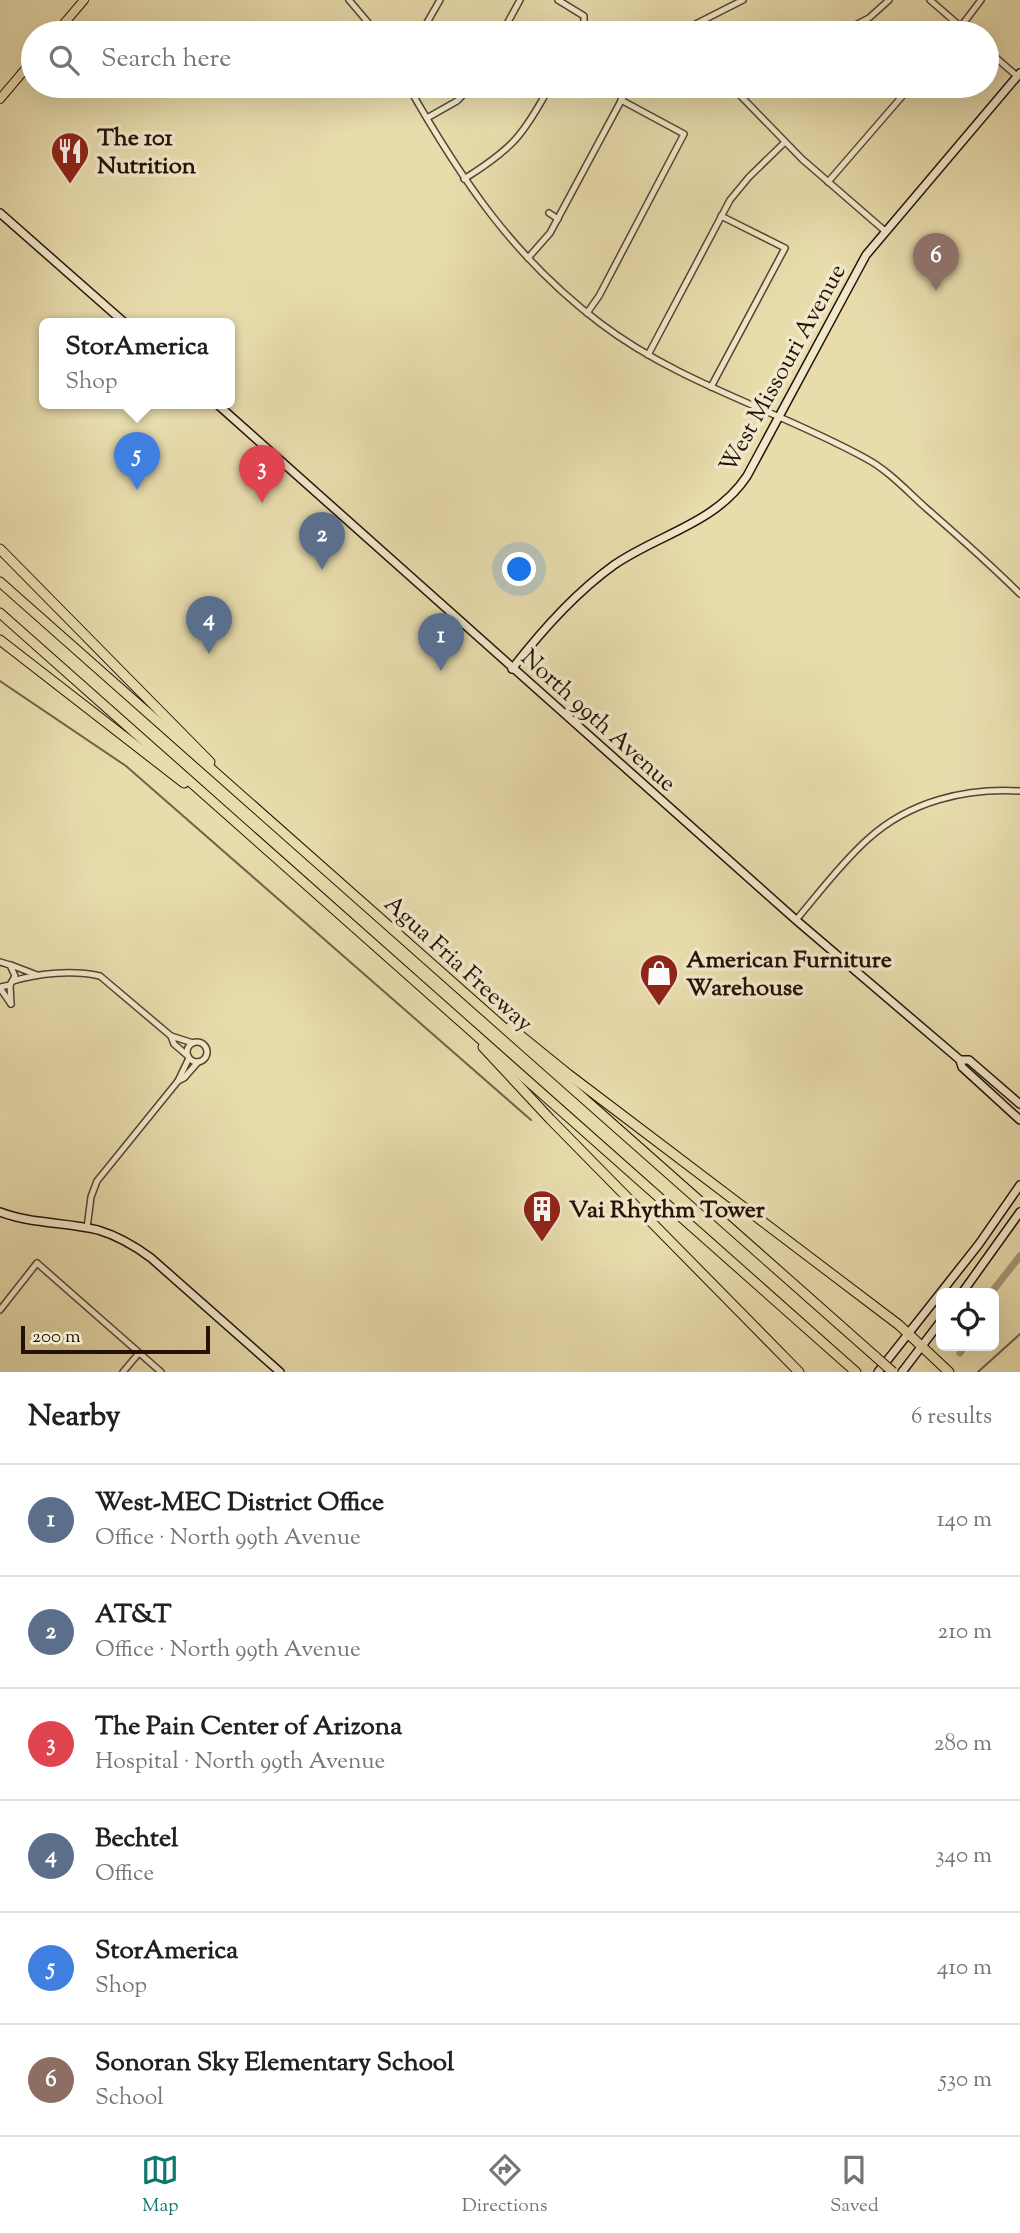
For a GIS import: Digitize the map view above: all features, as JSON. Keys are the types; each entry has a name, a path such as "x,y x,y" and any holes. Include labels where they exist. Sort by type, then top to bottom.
{"highway":[{"path":"0,550 200,750 237,792"},
{"name":"Agua Fria Freeway","path":"0,582 893,1372"},
{"name":"Agua Fria Freeway","path":"0,613 856,1372"},
{"path":"0,640 220,810"},
{"path":"468,996 908,1333 948,1372"},
{"path":"453,1015 550,1119 799,1372"}],"main road":[{"path":"66,21 84,0"},
{"path":"0,99 21,74"},
{"name":"West Missouri Avenue","path":"999,97 1019,74"},
{"name":"West Missouri Avenue","path":"512,669 589,584 629,556 704,518 721,506 747,476 855,274 885,231 999,98"},
{"path":"0,213 119,318"},
{"name":"North 99th Avenue","path":"222,409 796,920 960,1060 962,1067 1020,1120"},
{"name":"North 99th Avenue","path":"960,1060 969,1060 1020,1104"},
{"path":"878,1372 979,1244 1020,1185"},
{"path":"0,1212 19,1218 87,1228 118,1237 142,1251 280,1372"},
{"path":"966,1288 1020,1212"},
{"path":"902,1372 936,1328"}],"street":[{"path":"428,21 440,0"},
{"path":"509,21 520,0"},
{"path":"558,0 584,16 584,21"},
{"path":"705,21 743,0"},
{"path":"863,21 889,0"},
{"path":"930,0 954,21"},
{"path":"965,21 981,0"},
{"path":"354,2 368,21"},
{"path":"999,59 1019,74"},
{"path":"415,98 464,179 492,219 528,258 587,313 648,355 873,463 1020,594"},
{"path":"427,118 460,98"},
{"path":"464,179 514,142 543,98"},
{"path":"743,98 785,142 885,231"},
{"path":"828,182 901,98"},
{"path":"528,258 547,238 621,100 684,134 599,296 587,313"},
{"path":"648,355 721,216 740,188 785,142"},
{"path":"549,213 558,219"},
{"path":"711,387 785,248 721,216"},
{"path":"796,920 860,847 898,818 920,806 959,794 1020,791"},
{"path":"0,962 37,975"},
{"path":"10,965 15,972 12,983 11,1004 0,988 12,983 37,975 88,973 100,976 171,1036 202,1043 207,1049 205,1059 178,1081"},
{"path":"171,1036 174,1044 198,1062"},
{"path":"87,1228 97,1181 178,1081 189,1057 189,1047 193,1043"},
{"path":"0,1310 37,1263 161,1372"},
{"path":"123,1372 139,1353"}],"waterway":[{"path":"0,681 126,766 531,1120"},
{"path":"995,1288 1020,1256"},
{"path":"978,1372 1020,1334"}],"place":[{"name":"The 101 Nutrition","path":"70,185"},
{"name":"Sonoran Sky Elementary School","path":"936,291"},
{"name":"StorAmerica","path":"137,490"},
{"name":"The Pain Center of Arizona","path":"262,503"},
{"name":"AT&T","path":"322,570"},
{"name":"Bechtel","path":"209,654"},
{"name":"West-MEC District Office","path":"441,671"},
{"name":"American Furniture Warehouse","path":"659,1007"},
{"name":"Vai Rhythm Tower","path":"542,1243"}]}
